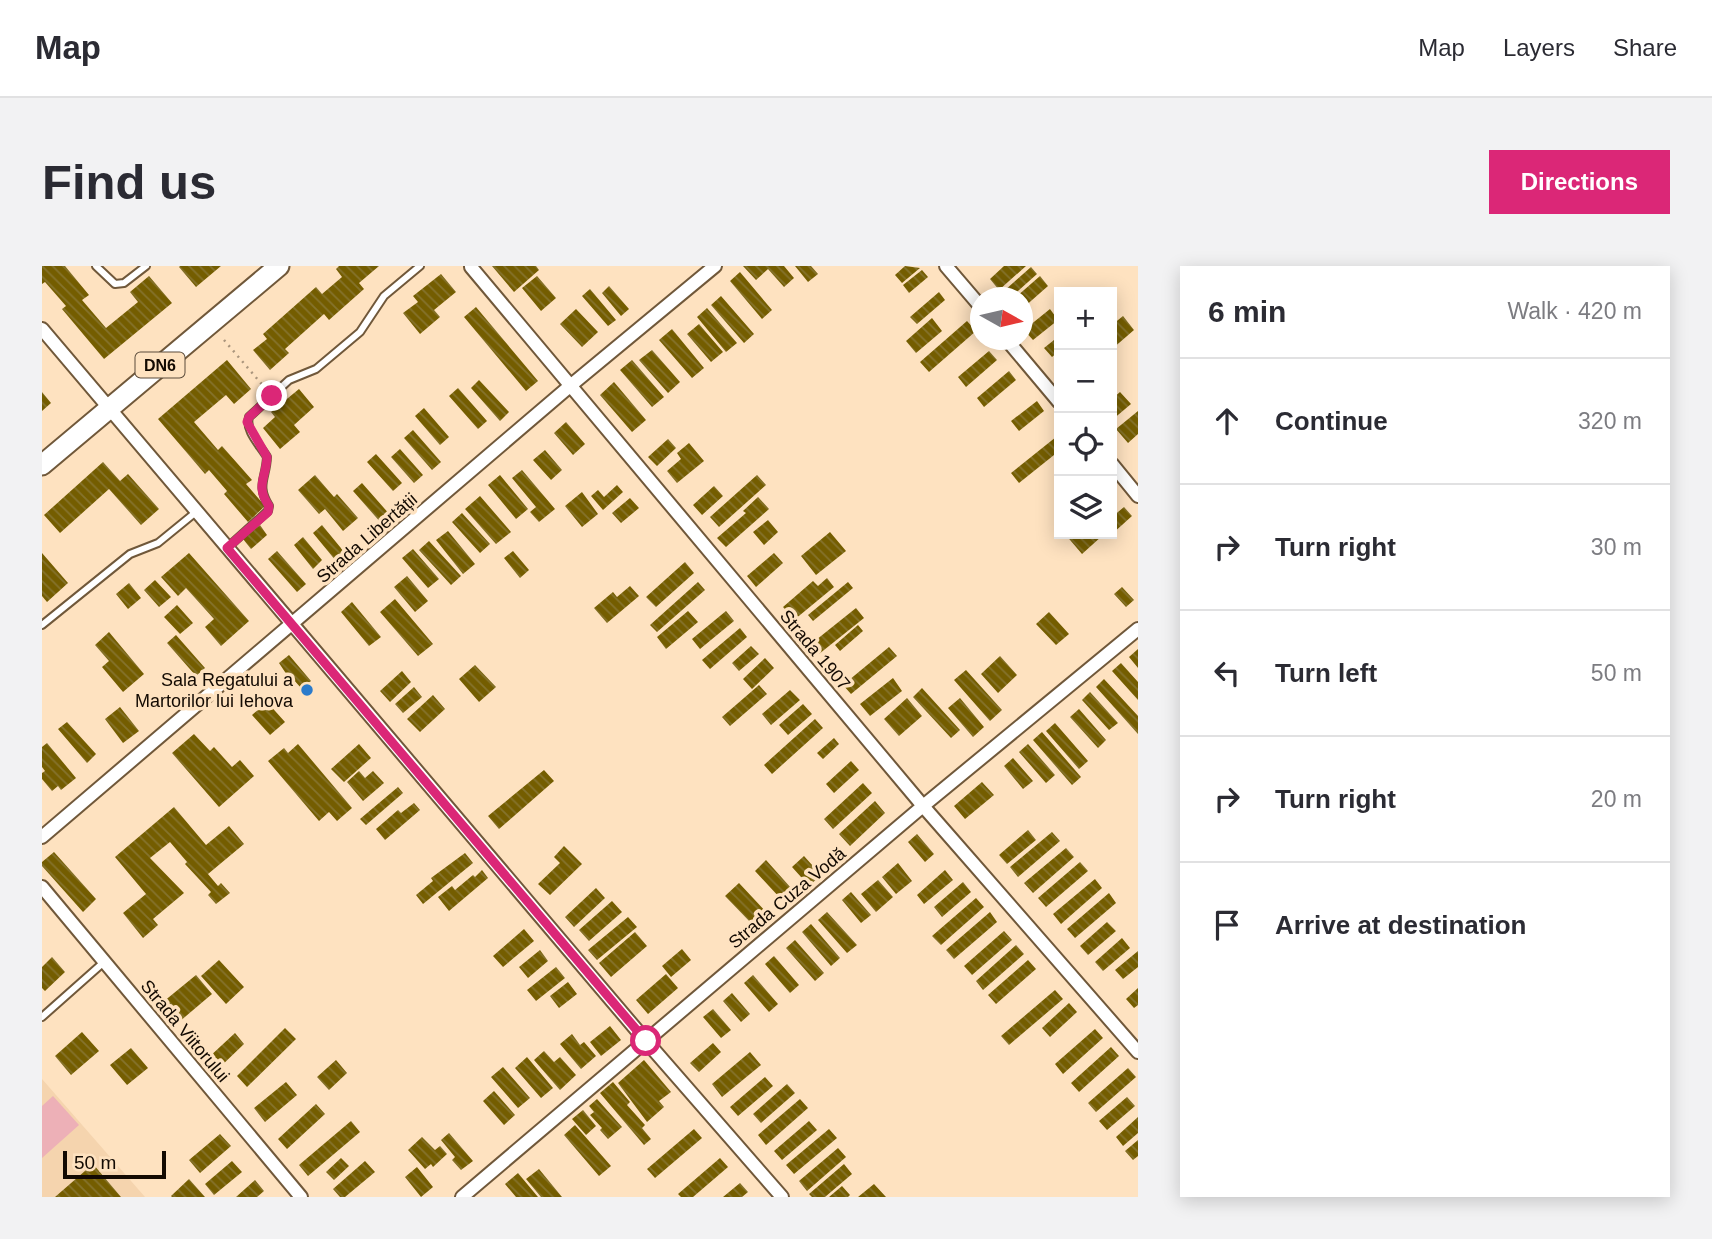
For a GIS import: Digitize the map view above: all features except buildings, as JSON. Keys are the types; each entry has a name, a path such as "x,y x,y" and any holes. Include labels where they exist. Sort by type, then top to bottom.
{"main road":[{"name":"DN6","path":"42,465 279,266"}],"street":[{"name":"Strada 1907","path":"470,266 923,806 1138,1052"},
{"name":"Strada Libertății","path":"42,837 570,386 715,266"},
{"path":"946,266 970,294"},
{"path":"42,329 646,1041 782,1197"},
{"path":"1016,350 1054,395"},
{"path":"1117,470 1138,496"},
{"name":"Strada Cuza Vodă","path":"462,1197 923,806 1138,629"},
{"name":"Strada Viitorului","path":"42,887 301,1197"}],"lane":[{"path":"96,266 115,284 124,283 146,266"},
{"path":"227,548 268,512 269,506 261,488 267,457 247,422 249,417 289,380 316,369 360,332 384,296 420,266"},
{"path":"42,625 130,554 158,543 197,512"},
{"path":"42,1017 104,961"}],"path":[{"path":"224,340 272,396"}],"shaded area":[{"path":"42,1079 145,1197 42,1197"},
{"path":"53,1096 79,1125 42,1158 42,1106"}],"place":[{"name":"Sala Regatului a Martorilor lui Iehova","path":"307,690"}],"route":[{"path":"272,396 247,422 267,457 261,488 269,506 268,512 227,548 646,1041"}]}
